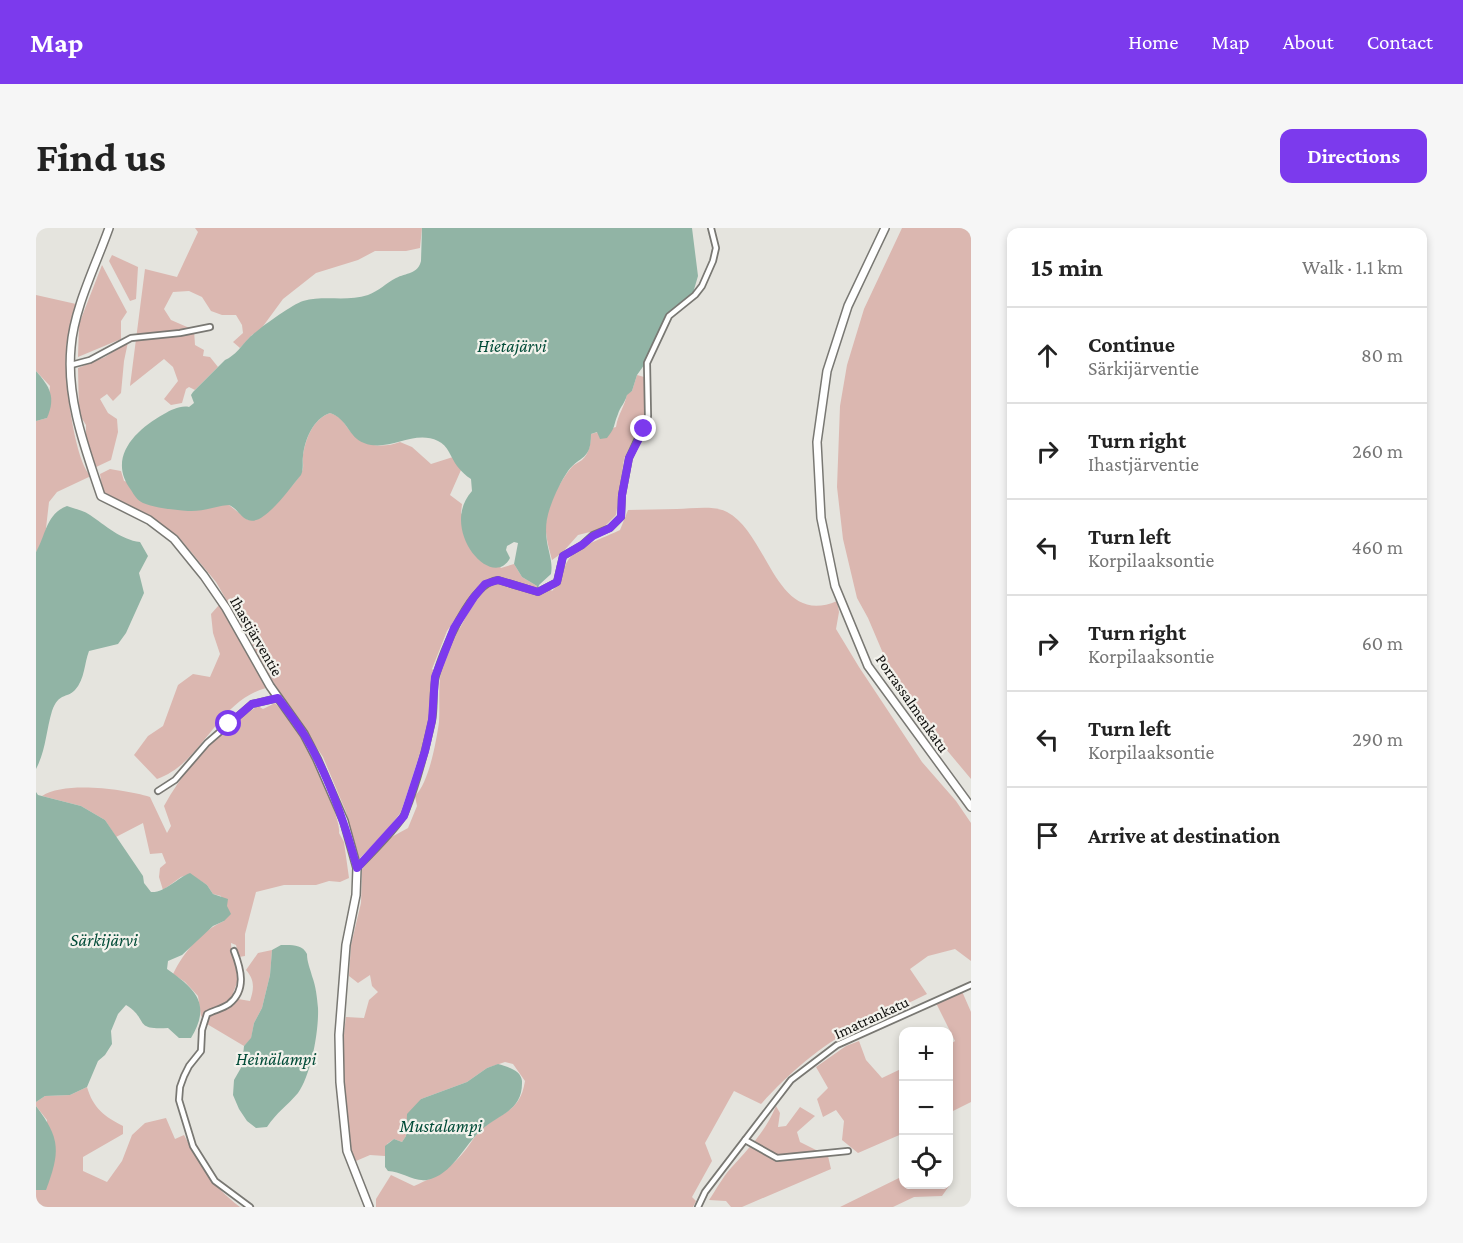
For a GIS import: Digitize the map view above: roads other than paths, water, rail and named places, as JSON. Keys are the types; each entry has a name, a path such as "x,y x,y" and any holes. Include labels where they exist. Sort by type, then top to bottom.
{"street":[{"name":"Ihastjärventie","path":"109,228 78,314 71,346 75,408 82,439 101,496 149,520 174,539 226,608 278,698 304,734 344,821 357,868 356,895 346,945 339,1059 347,1151 369,1207"},
{"path":"357,868 404,816 432,720 435,677 454,628 479,590 491,580 498,580 538,592 557,582 563,556 593,536 610,528 621,517 622,495 629,458 648,416 647,363 669,316 695,296 702,286 716,248 711,228"},
{"name":"Porrassalmenkatu","path":"885,228 848,306 827,371 817,442 821,518 835,586 868,666 971,807"},
{"path":"71,365 90,360 131,338 210,327"},
{"path":"158,791 175,780 207,742 252,704 278,698"},
{"path":"234,951 241,968 242,979 238,992 231,1003 207,1014 202,1030 201,1051 184,1076 179,1100 193,1146 215,1181 250,1207"},
{"name":"Imatrankatu","path":"698,1207 705,1192 791,1080 837,1045 971,985"},
{"path":"745,1140 777,1158 848,1150"}],"water":[{"name":"Hietajärvi","path":"422,228 692,228 698,276 693,293 675,307 665,321 655,338 647,361 637,375 632,391 627,395 620,409 610,434 607,438 600,439 597,432 591,434 591,443 587,453 572,466 561,483 546,523 551,574 539,585 538,589 533,589 537,586 522,577 514,564 518,543 514,542 507,546 506,550 510,558 502,566 492,567 481,562 472,552 464,538 461,522 463,506 472,491 471,479 457,466 441,443 429,438 419,438 383,445 364,443 354,437 341,419 330,413 319,420 308,437 301,475 269,512 254,521 243,517 229,505 188,511 153,506 137,499 124,478 122,467 123,456 128,446 143,428 170,411 179,407 189,407 194,403 191,395 193,392 225,360 260,329 291,307 311,299 352,298 368,295 396,278 414,271 421,261"},
{"path":"36,371 48,387 51,404 47,418 36,421"},
{"path":"67,506 87,513 120,535 140,542 148,556 139,573 144,593 126,633 118,644 89,651 78,686 72,693 57,701 52,711 42,755 36,769 36,552 55,514"},
{"name":"Särkijärvi","path":"36,792 38,795 81,806 105,820 143,876 144,883 151,892 166,888 190,873 207,885 213,894 228,899 227,906 231,914 224,921 213,926 182,955 168,961 167,969 186,983 200,1006 197,1026 191,1038 179,1038 168,1028 145,1026 138,1015 126,1005 118,1014 111,1031 112,1044 98,1061 87,1087 70,1095 45,1096 36,1102"},
{"name":"Heinälampi","path":"281,945 299,947 307,954 318,1004 316,1040 307,1075 298,1093 267,1127 256,1128 247,1121 239,1109 233,1095 234,1080 242,1066 244,1046 251,1038 254,1023 262,1008 270,975 272,950"},
{"name":"Mustalampi","path":"498,1064 513,1070 521,1077 521,1091 514,1106 480,1131 451,1166 436,1177 422,1180 388,1171 385,1167 385,1146 394,1139 402,1142 406,1136 407,1114 421,1099 467,1082 487,1068"},
{"path":"36,1106 50,1128 56,1146 54,1165 46,1190 36,1190"}]}
